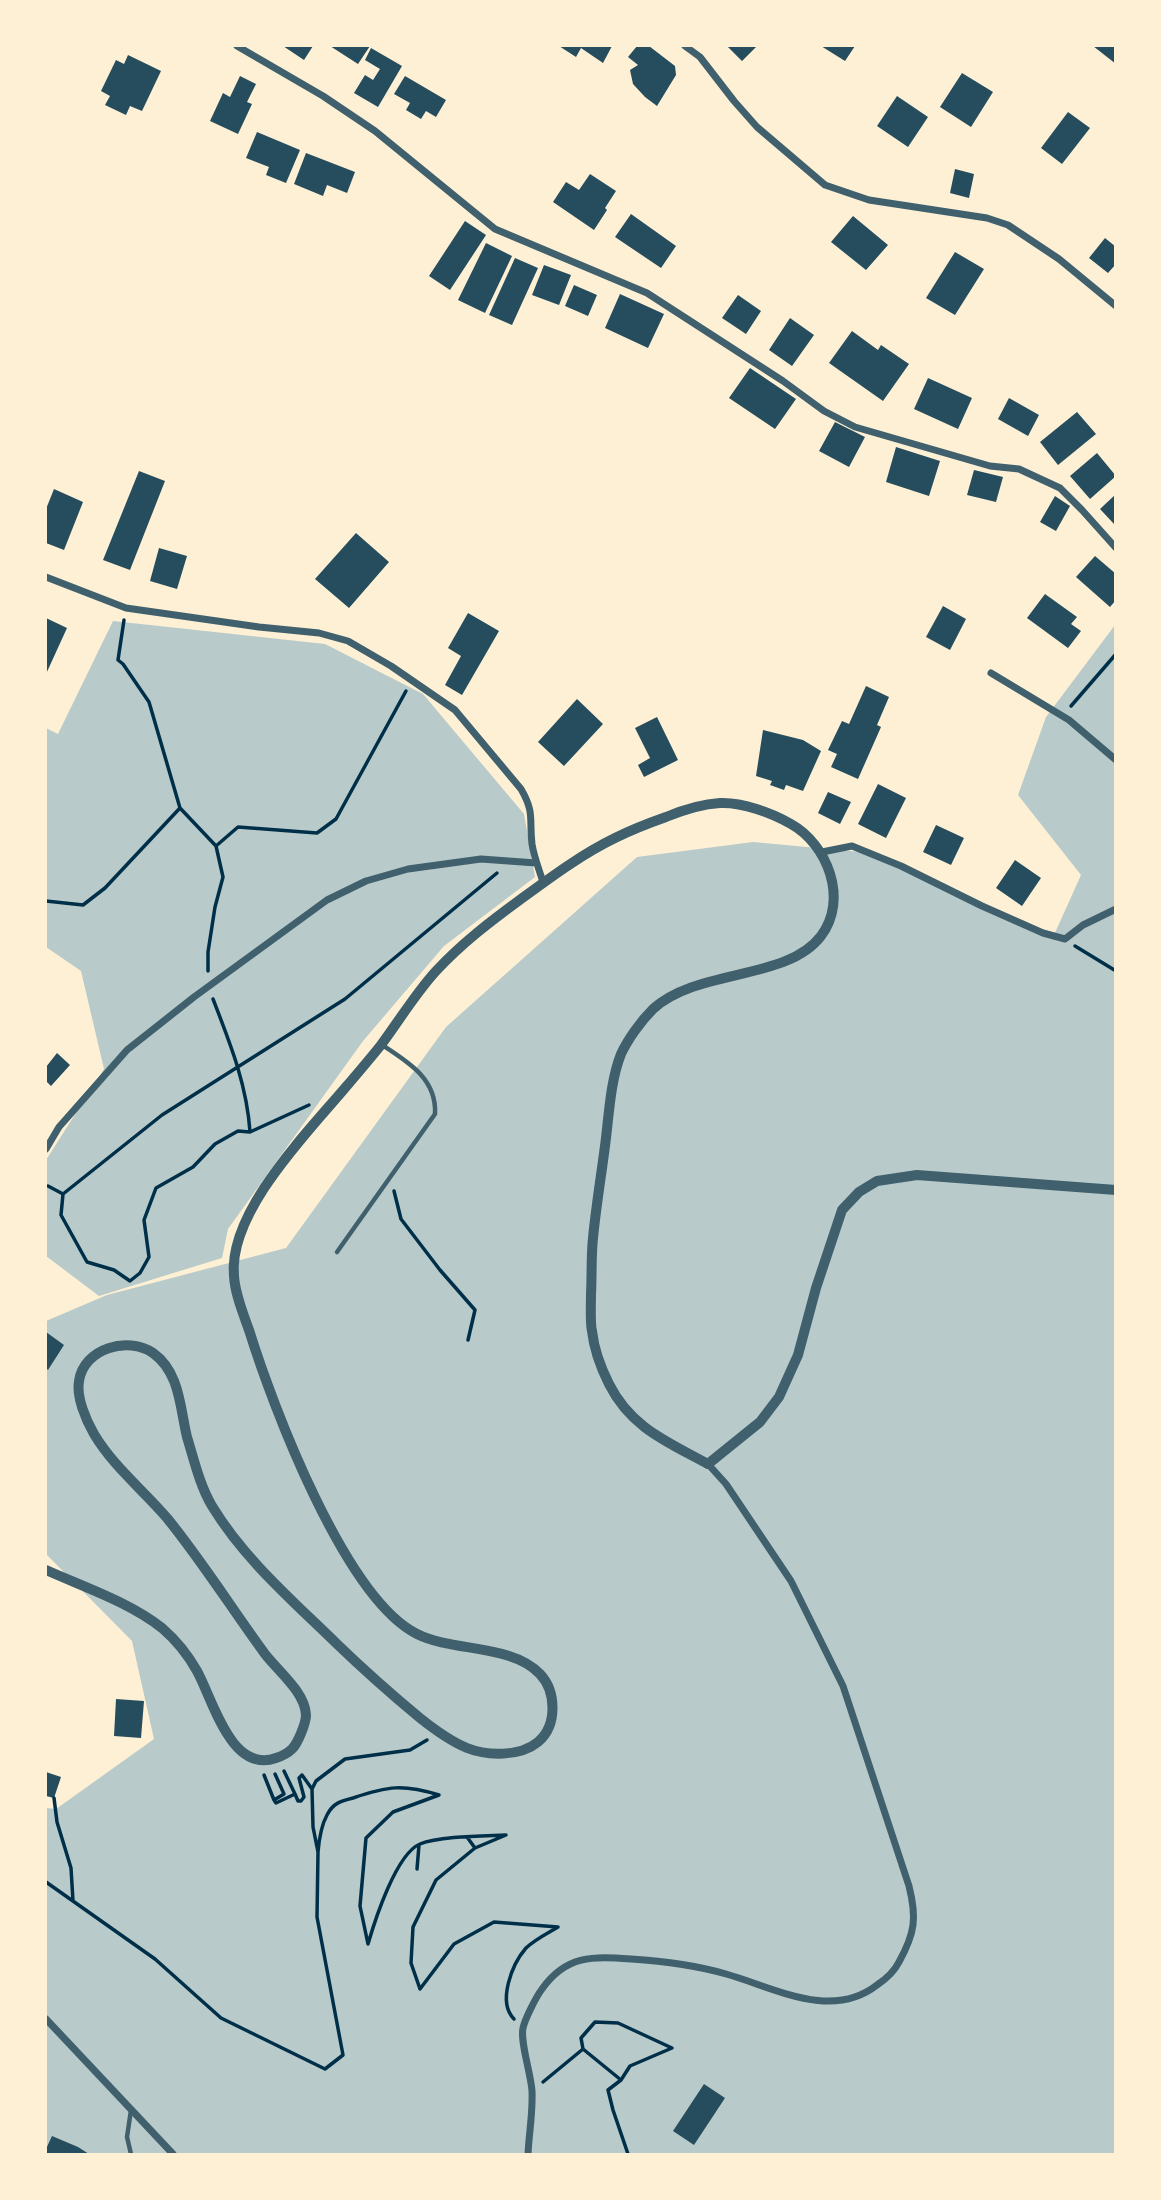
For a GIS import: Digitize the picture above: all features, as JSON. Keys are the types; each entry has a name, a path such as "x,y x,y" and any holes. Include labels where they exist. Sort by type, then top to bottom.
{"street":[{"path":"237,46 323,96 375,131 495,229 647,293 783,381 824,411 855,427 989,466 1019,469 1060,488 1115,548"},
{"path":"685,46 700,57 757,127 825,185 869,200 987,218 1008,225 1059,260 1115,306"},
{"path":"46,577 125,608 259,627 319,632 348,641 412,680 455,710 520,789 529,804 536,863 544,882"},
{"path":"991,673 1063,717 1115,760"},
{"path":"46,1570 141,1614 171,1636 193,1664 223,1728 243,1754 253,1760 272,1760 292,1749 306,1717 305,1706 299,1695 275,1668 168,1520 124,1471 89,1426 78,1391 82,1371 87,1362 98,1352 108,1348 124,1345 141,1347 153,1353 173,1377 205,1496 237,1544 380,1686 439,1732 475,1751 503,1753 538,1742 548,1727 552,1714 548,1685 538,1672 523,1662 502,1655 427,1640 403,1626 370,1592 335,1535 300,1465 257,1353 233,1275 237,1242 251,1209 268,1181 382,1044 438,969 479,929 544,882 614,838 689,808 724,803 739,805 783,819 804,832 822,852 834,898 827,927 819,940 800,954 775,964 685,989 666,999 649,1013 623,1049 614,1079 593,1240 591,1327 597,1355 611,1390 628,1413 662,1440 708,1464 746,1513 791,1581 843,1686 909,1886 914,1907 914,1930 896,1967 886,1979 871,1990 852,1998 831,2001 804,1999 685,1964 596,1956 570,1964 552,1977 540,1992 523,2029 532,2092 528,2154"},
{"path":"822,852 852,846 901,866 1042,933 1065,939 1083,925 1115,909"},
{"path":"46,1149 59,1128 127,1050 194,997 327,900 366,881 408,869 481,859 536,863"},
{"path":"708,1464 760,1422 779,1397 798,1355 816,1287 842,1209 859,1192 877,1181 917,1175 1115,1190"},
{"path":"46,2019 173,2154"}],"lane":[{"path":"337,1252 435,1114 436,1102 425,1079 411,1064 382,1044"},
{"path":"131,2109 127,2137 131,2154"}],"path":[{"path":"125,608 118,660 149,702 180,808 216,846 238,827 317,833 337,819 412,680"},
{"path":"1063,717 1115,654"},
{"path":"46,901 83,905 105,888 180,808"},
{"path":"335,1100 305,1105 250,1132 238,1131 215,1144 194,1167 156,1188 144,1220 149,1257 140,1273 130,1281 114,1270 87,1262 61,1215 63,1194 162,1115 345,999 512,861"},
{"path":"1065,939 1115,971"},
{"path":"391,1176 401,1219 475,1310 468,1340"},
{"path":"48,1186 63,1194"},
{"path":"318,1852 313,1827 312,1789 316,1781 345,1759 410,1750 439,1732"},
{"path":"280,1765 298,1801 304,1797 299,1778 302,1774 312,1789"},
{"path":"260,1767 276,1803 295,1794"},
{"path":"274,1800 284,1794 275,1773"},
{"path":"46,1882 155,1959 221,2018 325,2068 343,2055 317,1917 318,1852 327,1814 339,1800 383,1788 414,1788 439,1795 393,1812 366,1838 360,1906 368,1944 376,1913 404,1858 419,1845 506,1835 475,1848 436,1880 413,1927 411,1963 420,1989 454,1944 494,1922 558,1927 526,1948 509,1978 506,1995 510,2015 523,2029"},
{"path":"54,1798 57,1822 71,1868 73,1901"},
{"path":"467,1838 475,1848"},
{"path":"417,1869 419,1845"},
{"path":"621,2080 583,2049 581,2038 595,2022 618,2023 672,2048 630,2066 621,2080 608,2090 628,2154"},
{"path":"532,2092 583,2049"}],"shaded area":[{"path":"113,621 325,644 423,694 524,814 535,877 444,946 363,1041 228,1229 222,1258 99,1296 46,1256 46,1160 104,1069 81,971 46,947 46,728 58,734"},
{"path":"1115,625 1115,2154 46,2154 46,1808 56,1809 154,1739 132,1641 46,1554 46,1321 107,1295 286,1248 446,1027 637,857 753,842 861,852 1054,935 1081,875 1018,795 1046,717"}],"building":[{"path":"283,46 313,46 304,60"},
{"path":"330,46 370,46 358,64"},
{"path":"559,46 612,46 603,63 581,48 576,57"},
{"path":"637,46 649,46 675,66 676,75 657,106 633,84 630,70 638,65 628,57"},
{"path":"727,46 757,46 742,61"},
{"path":"821,46 855,46 845,61"},
{"path":"1093,46 1116,46 1116,64"},
{"path":"371,48 402,66 378,107 354,93 365,75 373,80 380,69 365,60"},
{"path":"128,55 161,71 142,111 130,106 126,115 105,105 110,96 101,91 116,60 124,64"},
{"path":"962,73 993,92 971,127 940,107"},
{"path":"240,76 256,84 247,102 252,104 238,134 210,121 223,93 230,97"},
{"path":"405,76 446,100 436,117 426,111 421,119 406,110 410,103 394,94"},
{"path":"897,96 928,117 908,147 877,126"},
{"path":"1068,112 1090,128 1062,164 1041,148"},
{"path":"257,132 300,150 286,183 266,175 269,167 246,158"},
{"path":"306,153 355,172 347,193 327,185 323,196 294,184"},
{"path":"955,169 974,174 969,198 950,193"},
{"path":"590,174 616,191 594,230 553,202 566,182 579,190"},
{"path":"631,214 676,246 661,268 615,237"},
{"path":"853,216 888,245 866,270 831,242"},
{"path":"465,221 486,235 450,290 429,276"},
{"path":"1105,238 1116,247 1116,264 1108,273 1089,258"},
{"path":"486,243 512,256 485,313 458,300"},
{"path":"955,252 984,269 955,315 926,298"},
{"path":"515,258 538,268 512,325 489,315"},
{"path":"544,265 571,275 559,305 532,295"},
{"path":"574,285 597,295 588,316 565,306"},
{"path":"620,294 664,314 648,348 605,328"},
{"path":"738,295 761,311 746,334 722,318"},
{"path":"790,318 814,335 792,366 769,350"},
{"path":"852,331 878,350 881,345 909,364 883,401 829,363"},
{"path":"750,368 796,399 775,429 729,398"},
{"path":"928,378 972,398 958,429 914,409"},
{"path":"1009,398 1039,415 1028,436 998,419"},
{"path":"1077,412 1096,434 1058,465 1040,442"},
{"path":"835,422 865,437 849,467 819,451"},
{"path":"896,447 940,461 929,496 886,482"},
{"path":"1097,453 1116,476 1090,499 1070,476"},
{"path":"974,470 1003,477 996,502 967,495"},
{"path":"139,471 165,481 130,570 103,560"},
{"path":"54,489 83,502 64,550 46,543 46,509"},
{"path":"1116,494 1116,523 1114,524 1100,509"},
{"path":"1055,496 1070,506 1056,531 1040,522"},
{"path":"356,533 389,562 349,608 315,579"},
{"path":"159,548 187,556 177,589 150,581"},
{"path":"1095,556 1116,574 1116,600 1110,607 1076,577"},
{"path":"1045,594 1077,617 1071,624 1081,631 1068,648 1027,618"},
{"path":"943,606 966,619 950,650 926,637"},
{"path":"468,613 499,631 462,695 445,685 461,656 448,648"},
{"path":"46,618 67,628 46,674"},
{"path":"866,686 889,697 877,725 881,727 858,779 831,767 837,754 828,750 842,721 849,724"},
{"path":"577,699 603,724 564,766 538,742"},
{"path":"657,717 678,760 644,777 638,765 650,758 635,728"},
{"path":"763,730 803,740 821,751 803,791 786,785 784,790 770,785 772,781 756,776"},
{"path":"878,784 906,798 886,838 858,824"},
{"path":"828,792 851,802 840,824 818,813"},
{"path":"936,825 964,838 951,865 923,852"},
{"path":"1015,860 1041,878 1022,906 996,888"},
{"path":"57,1053 70,1065 51,1086 46,1081 46,1067"},
{"path":"46,1332 64,1345 48,1370 46,1368"},
{"path":"116,1699 144,1701 141,1738 114,1736"},
{"path":"46,1772 61,1777 54,1798 46,1796"},
{"path":"704,2084 725,2098 694,2145 673,2131"},
{"path":"52,2136 78,2147 89,2154 46,2154"}]}
